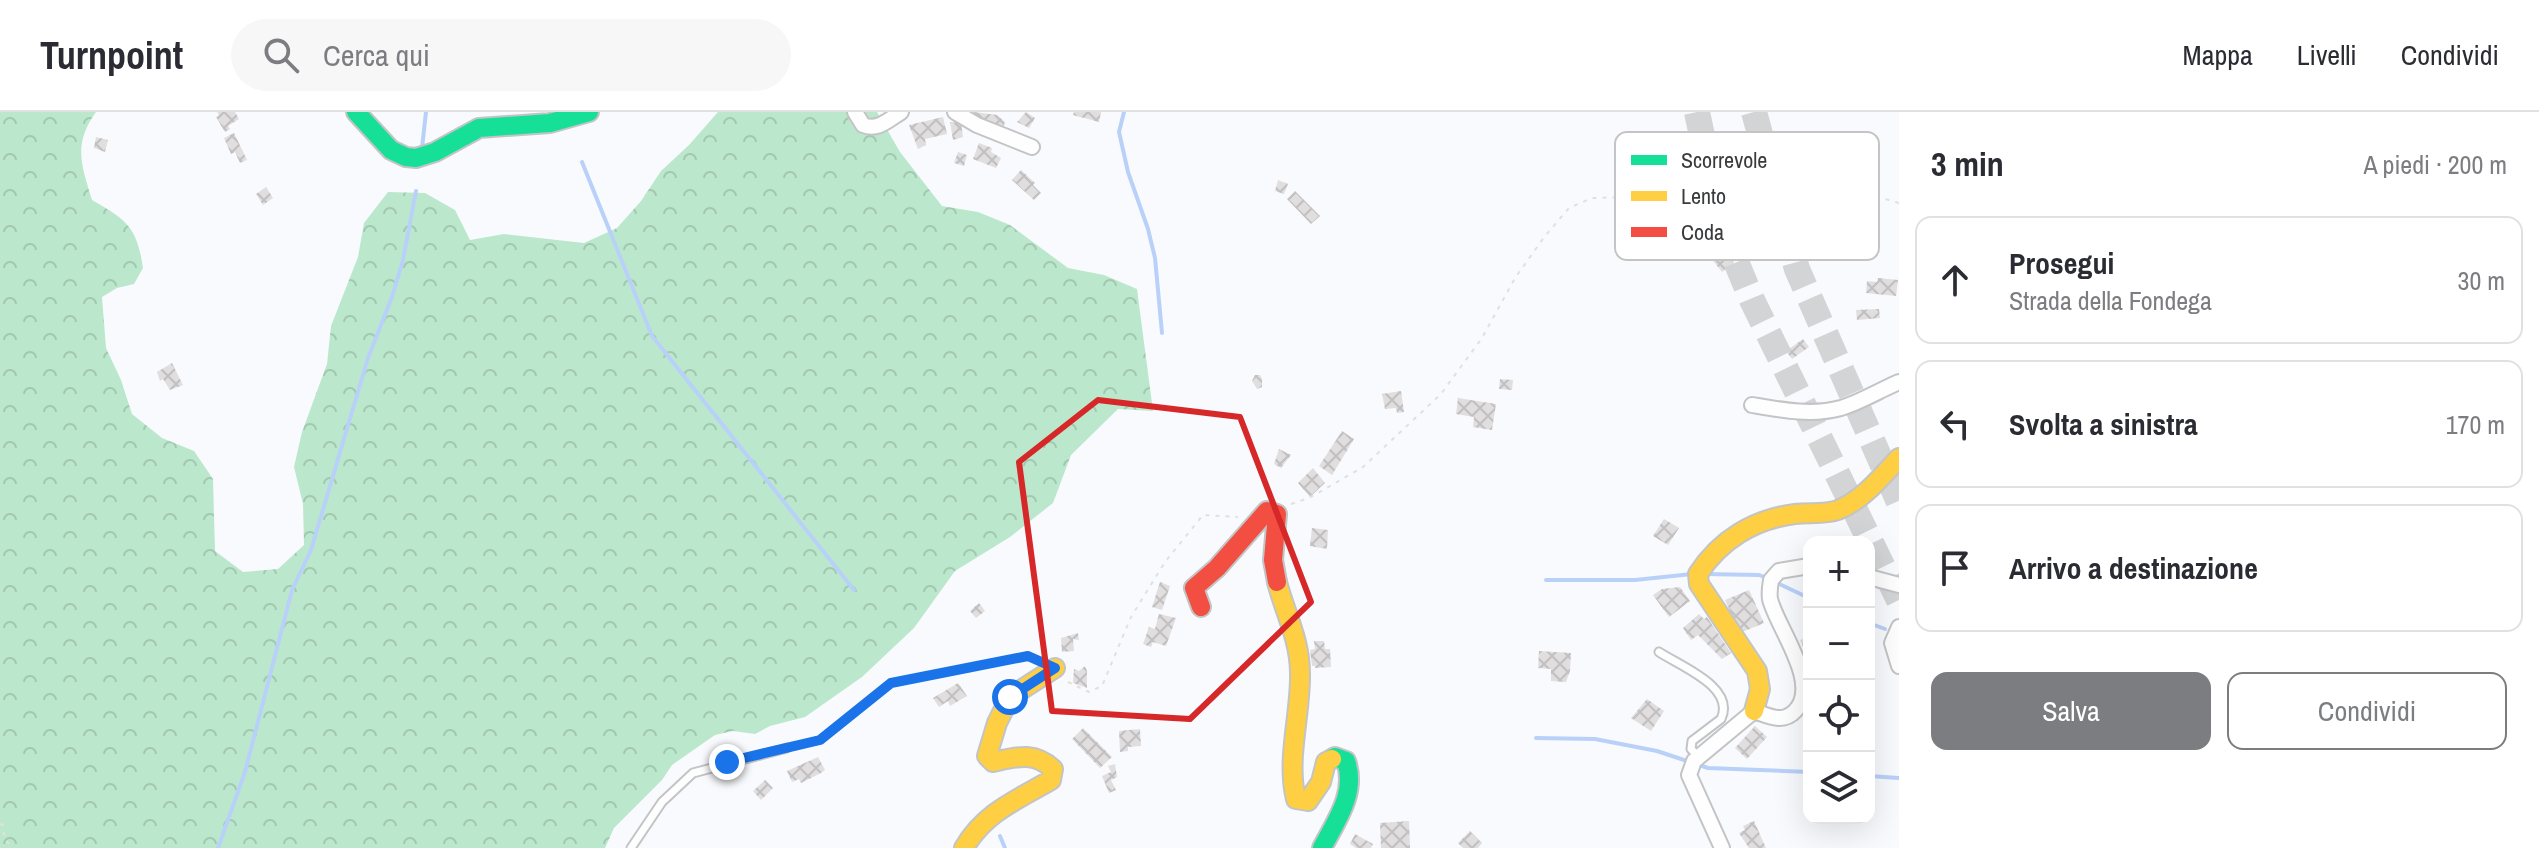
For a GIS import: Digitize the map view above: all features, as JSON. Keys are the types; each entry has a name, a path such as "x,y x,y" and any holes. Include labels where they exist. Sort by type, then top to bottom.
{"street":[{"path":"356,112 391,151 404,157 424,158 464,133 483,126 550,124 589,112"},
{"path":"855,112 863,125 871,128 901,112"},
{"path":"955,112 977,125 1032,147"},
{"path":"1752,405 1789,411 1827,411 1899,382"},
{"path":"1722,848 1689,775 1694,761 1754,711 1760,689 1757,671 1699,584 1698,574 1725,542 1761,521 1791,514 1835,512 1867,491 1899,458"},
{"path":"1201,607 1194,588 1217,568 1267,511 1277,514 1278,531 1272,556 1275,577 1300,661 1298,724 1291,784 1296,799 1308,801 1321,782 1326,762 1335,757 1346,761 1350,769 1346,799 1322,848"},
{"path":"1754,711 1780,719 1789,717 1800,707 1802,684 1799,665 1769,596 1771,580 1779,571 1803,567"},
{"path":"1875,579 1899,585"},
{"path":"1899,627 1892,643 1899,666"},
{"path":"964,848 974,827 1004,805 1051,780 1053,769 1045,760 1019,755 993,762 987,756 997,723 1010,697 1055,668"}],"lane":[{"path":"1659,652 1713,686 1722,699 1724,714 1721,719 1692,741 1691,749 1699,757"},
{"path":"631,848 662,802 693,773 787,748"}],"path":[{"path":"1285,505 1309,498 1363,467 1441,394 1482,338 1515,278 1569,208 1592,198 1615,197"},
{"path":"1879,197 1899,203"},
{"path":"787,748 820,740 891,683 1028,656 1055,668 1072,686 1089,692 1102,686 1131,617 1165,562 1203,515 1247,515"},
{"path":"0,824 3,825 5,840 14,848"}],"highlighted area":[{"path":"1098,400 1240,417 1311,602 1190,719 1052,711 1019,462"}],"green space":[{"path":"0,112 96,112 82,144 82,165 88,187 92,200 128,226 137,243 143,268 134,284 117,288 102,297 106,348 132,414 162,438 194,451 213,479 215,551 243,572 278,569 304,545 303,504 294,467 302,432 327,364 331,326 358,257 364,223 388,192 425,193 455,210 470,240 504,234 584,243 617,228 641,201 661,171 718,112 877,112 900,152 942,206 978,212 1010,225 1068,268 1104,275 1137,289 1153,411 1118,409 1071,455 1053,503 1010,537 955,571 914,628 862,677 805,717 770,726 755,734 733,731 715,735 672,765 662,780 614,828 605,848 0,848"}],"building":[{"path":"217,112 235,112 239,119 225,132 216,117 219,115"},
{"path":"974,112 997,115 1005,122 1003,129 972,117"},
{"path":"1026,112 1035,118 1029,128 1017,122"},
{"path":"1074,112 1101,112 1099,122 1073,115"},
{"path":"943,117 947,134 925,139 926,145 918,149 909,125"},
{"path":"950,122 961,123 963,137 953,140"},
{"path":"234,133 247,160 240,163 235,152 231,154 224,138"},
{"path":"96,137 108,140 105,152 94,148"},
{"path":"979,143 992,148 991,152 1001,158 996,168 973,159"},
{"path":"958,152 967,155 964,166 954,163"},
{"path":"1021,170 1041,193 1034,200 1012,180"},
{"path":"1278,180 1288,184 1284,194 1275,191"},
{"path":"266,187 273,198 263,205 256,194"},
{"path":"1295,191 1320,216 1311,224 1287,199"},
{"path":"1713,260 1732,260 1734,263 1722,272"},
{"path":"1878,278 1898,280 1896,296 1866,293 1867,281 1877,282"},
{"path":"1879,309 1880,318 1857,320 1856,310"},
{"path":"1803,339 1809,347 1792,359 1786,351"},
{"path":"172,363 183,385 170,390 163,379 160,381 157,372"},
{"path":"1255,375 1260,375 1262,379 1262,387 1257,389 1252,381"},
{"path":"1500,379 1513,380 1512,390 1499,389"},
{"path":"1401,391 1404,412 1397,413 1396,408 1385,409 1382,394"},
{"path":"1458,398 1496,404 1492,430 1473,427 1474,417 1456,414"},
{"path":"1342,431 1354,439 1332,475 1319,466"},
{"path":"1279,449 1291,455 1281,468 1274,464"},
{"path":"1313,468 1325,483 1310,497 1298,483"},
{"path":"1664,519 1679,528 1668,545 1653,536"},
{"path":"1312,528 1328,530 1327,549 1310,546"},
{"path":"1160,582 1170,586 1162,610 1152,607"},
{"path":"1680,587 1690,601 1669,617 1653,595 1662,589"},
{"path":"1749,590 1764,623 1740,633 1725,600"},
{"path":"979,603 985,611 976,618 970,611"},
{"path":"1159,614 1176,618 1166,646 1153,642 1151,647 1143,644 1149,627 1155,629"},
{"path":"1699,614 1704,619 1707,617 1731,653 1722,659 1698,635 1691,640 1683,628"},
{"path":"1078,633 1079,640 1073,639 1074,651 1062,652 1061,638"},
{"path":"1314,641 1324,641 1325,649 1330,649 1331,667 1312,666 1310,650 1315,649"},
{"path":"1539,651 1571,653 1566,682 1551,681 1551,669 1538,668"},
{"path":"1085,666 1087,688 1073,683 1074,669 1079,671"},
{"path":"958,683 967,696 950,706 948,701 939,707 933,698"},
{"path":"1647,699 1664,711 1651,731 1631,718"},
{"path":"1755,726 1767,737 1747,759 1735,748"},
{"path":"1083,728 1112,757 1100,768 1072,739"},
{"path":"1140,729 1141,746 1128,747 1128,751 1120,752 1119,731"},
{"path":"818,757 825,770 801,783 799,779 792,782 787,771"},
{"path":"1115,764 1117,777 1111,780 1116,790 1109,793 1102,776 1111,772 1108,766"},
{"path":"765,780 773,788 761,800 753,791"},
{"path":"1409,821 1410,848 1381,848 1380,823"},
{"path":"1754,821 1766,848 1749,848 1739,833 1745,830 1743,826"},
{"path":"1470,831 1482,843 1478,848 1463,848 1458,843"},
{"path":"1355,834 1373,844 1371,848 1356,848 1350,844"}],"waterway":[{"path":"422,148 426,112"},
{"path":"1124,112 1119,132 1155,258 1162,333"},
{"path":"582,162 652,336 854,590"},
{"path":"218,848 245,772 292,590 311,550 368,358 392,297 403,260 416,191"},
{"path":"1546,580 1635,580 1692,574"},
{"path":"1704,574 1759,575 1767,578"},
{"path":"1775,582 1803,595"},
{"path":"1875,625 1885,629"},
{"path":"1536,738 1595,739 1657,751 1708,768 1803,772"},
{"path":"1875,776 1899,778"},
{"path":"1000,836 1005,848"}],"tunnel":[{"path":"1697,112 1701,132"},
{"path":"1754,112 1759,132"},
{"path":"1735,260 1899,600"},
{"path":"1795,260 1899,502"}],"traffic: fast":[{"path":"356,112 391,150 416,158 435,152 479,128 550,123 589,112"},
{"path":"1322,848 1339,817 1349,784 1346,761 1335,757 1332,759"}],"traffic: slow":[{"path":"1754,711 1760,689 1757,671 1699,584 1698,574 1728,541 1752,526 1780,517 1827,512 1847,506 1899,458"},
{"path":"1277,582 1299,661 1300,689 1293,752 1296,799 1308,801 1321,782 1326,762 1332,759"},
{"path":"964,848 992,816 1051,780 1053,769 1039,760 1024,757 993,762 987,756 997,723 1010,697 1055,668"}],"traffic: jam":[{"path":"1201,607 1194,588 1217,568 1267,511 1277,514 1273,560 1277,582"}],"route":[{"path":"727,762 820,740 891,683 1028,656 1055,668 1010,697"}]}
